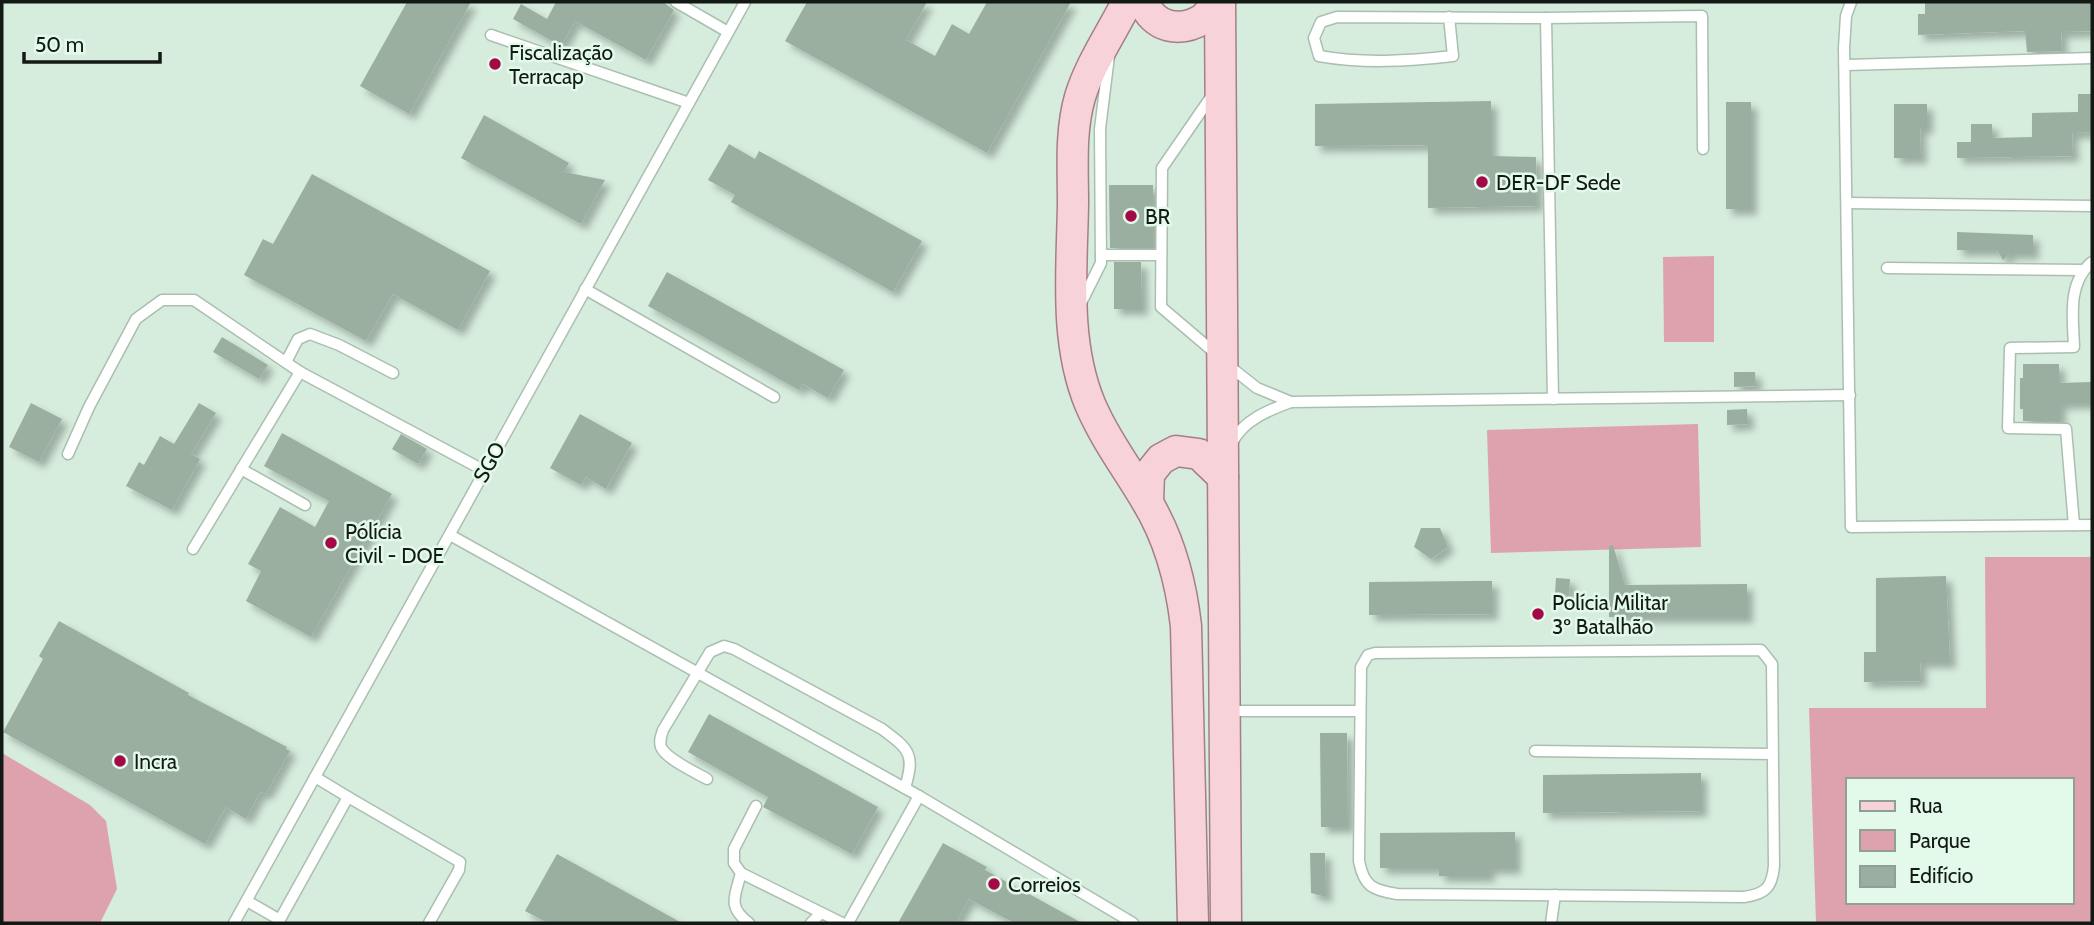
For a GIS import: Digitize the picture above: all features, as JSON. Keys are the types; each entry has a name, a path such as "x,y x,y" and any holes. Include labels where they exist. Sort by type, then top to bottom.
{"main road":[{"path":"1126,2 1090,71 1073,136 1071,323 1079,370 1090,403 1115,452 1148,502 1172,553 1182,591 1186,626 1189,922"},
{"path":"1144,2 1148,13 1163,24 1179,29 1204,18 1219,2"},
{"path":"1219,2 1226,923"},
{"path":"1148,502 1149,474 1161,459 1176,451 1199,454 1223,469"}],"lane":[{"path":"676,2 728,33"},
{"name":"SGO","path":"234,923 745,2"},
{"path":"1851,2 1846,16 1844,48 1851,527 2092,525"},
{"path":"1449,17 1453,57 1400,62 1339,59 1319,56 1314,38 1321,22 1337,17 1702,16 1703,149"},
{"path":"1546,18 1553,399"},
{"path":"491,35 689,103"},
{"path":"1071,323 1101,262 1100,129 1111,35"},
{"path":"1846,65 2092,58"},
{"path":"1221,82 1162,169 1161,307 1239,376 1257,388 1291,402"},
{"path":"1847,203 2092,206"},
{"path":"1101,255 1161,256"},
{"path":"2074,525 2066,429 2008,428 2010,348 2074,347 2073,295 2083,270 2092,262"},
{"path":"1887,268 2083,270"},
{"path":"585,289 774,397"},
{"path":"68,453 136,319 162,300 194,300 300,372 485,471"},
{"path":"286,362 298,339 310,334 339,345 393,373"},
{"path":"193,549 300,372"},
{"path":"1223,469 1236,434 1263,412 1291,402 1850,395"},
{"path":"241,468 305,505"},
{"path":"450,534 905,788 1133,923"},
{"path":"707,779 667,755 661,748 660,741 663,730 696,672 710,652 718,647 734,649 882,729 901,743 909,754 911,766 905,788"},
{"path":"1760,650 1772,664 1772,754 1774,866 1770,887 1763,893 1744,897 1398,894 1369,886 1362,874 1359,861 1360,667 1368,656 1375,653 1760,650"},
{"path":"1225,711 1359,711"},
{"path":"1535,751 1772,754"},
{"path":"316,777 460,862 459,870 429,923"},
{"path":"848,923 919,796"},
{"path":"247,901 279,921 348,797"},
{"path":"756,806 734,849 734,863 741,873 842,923"},
{"path":"741,873 734,901 736,913 749,923"},
{"path":"1551,923 1555,895"},
{"path":"811,923 821,913"}],"green space":[{"path":"1714,256 1714,342 1664,342 1663,257"},
{"path":"1698,424 1701,547 1491,553 1487,430"},
{"path":"1985,557 2092,557 2092,923 1816,923 1809,708 1986,708"},
{"path":"2,753 90,805 106,821 117,889 100,923 2,923"}],"building":[{"path":"407,2 471,2 409,114 360,86"},
{"path":"556,2 663,2 674,10 646,60 575,21 561,46 513,19 521,4 547,19"},
{"path":"807,2 927,2 906,40 935,56 952,24 969,34 987,2 1071,2 987,153 785,41"},
{"path":"1925,2 2092,2 2092,31 2061,32 2062,51 2027,52 2025,31 1918,35 1918,14 1925,14"},
{"path":"2078,94 2092,94 2092,132 2072,133 2073,156 1957,158 1957,142 1971,142 1971,124 1992,124 1993,138 2032,137 2032,113 2078,112"},
{"path":"1491,101 1491,156 1536,157 1537,206 1428,208 1428,145 1315,146 1315,104"},
{"path":"1726,102 1751,102 1751,209 1726,209"},
{"path":"1894,104 1927,104 1927,128 1920,128 1921,158 1894,158"},
{"path":"484,115 569,163 564,172 605,180 581,224 461,158"},
{"path":"729,144 755,159 759,151 922,241 893,292 731,202 735,195 708,180"},
{"path":"312,174 490,271 458,330 393,294 366,341 244,275 263,239 273,244"},
{"name":"BR","path":"1109,185 1153,185 1153,248 1110,248"},
{"path":"1957,232 2033,235 2033,253 2010,253 2003,260 1997,250 1957,250"},
{"path":"1114,262 1141,262 1142,309 1114,309"},
{"path":"667,272 844,370 828,398 803,384 799,390 648,306"},
{"path":"222,337 268,365 259,379 213,352"},
{"path":"2023,364 2059,364 2059,383 2092,382 2092,403 2060,403 2060,421 2023,421 2023,409 2020,409 2020,378 2023,378"},
{"path":"1734,372 1755,372 1756,386 1734,387"},
{"path":"31,403 62,419 39,462 9,447"},
{"path":"199,403 216,413 191,454 200,459 172,510 126,486 139,462 144,465 160,436 174,444"},
{"path":"1747,409 1748,424 1727,425 1727,410"},
{"path":"580,414 632,443 606,489 586,477 581,485 550,468"},
{"name":"Pólícia Civil - DOE","path":"282,433 392,494 311,637 246,601 261,571 248,564 280,507 315,527 329,501 264,466"},
{"path":"401,434 427,449 418,464 392,449"},
{"path":"1421,528 1440,528 1448,547 1431,559 1414,547"},
{"path":"1613,545 1625,585 1747,584 1747,617 1609,617 1609,546"},
{"path":"1946,576 1950,662 1920,662 1921,681 1864,682 1864,652 1876,652 1876,578"},
{"path":"1556,578 1570,579 1569,595 1555,594"},
{"path":"1492,581 1492,614 1369,615 1369,582"},
{"path":"59,621 189,693 188,695 287,747 290,751 266,794 259,794 246,819 226,807 205,844 3,732 43,659 39,656"},
{"path":"709,714 878,807 852,854 763,807 768,797 688,752"},
{"path":"1320,733 1347,733 1348,827 1321,827"},
{"path":"1701,773 1701,811 1543,813 1543,775"},
{"path":"1515,832 1515,868 1489,868 1489,876 1439,876 1439,868 1380,868 1380,833"},
{"path":"943,843 987,867 985,870 1082,923 1014,923 969,899 956,923 898,923"},
{"path":"1310,853 1325,853 1326,897 1311,893"},
{"path":"557,854 682,923 548,923 525,911"}],"place":[{"name":"Fiscalização Terracap","path":"495,64"},
{"name":"DER-DF Sede","path":"1482,182"},
{"name":"BR","path":"1131,216"},
{"name":"Pólícia Civil - DOE","path":"331,543"},
{"name":"Polícia Militar 3º Batalhão","path":"1538,614"},
{"name":"Incra","path":"120,761"},
{"name":"Correios","path":"994,884"}]}
